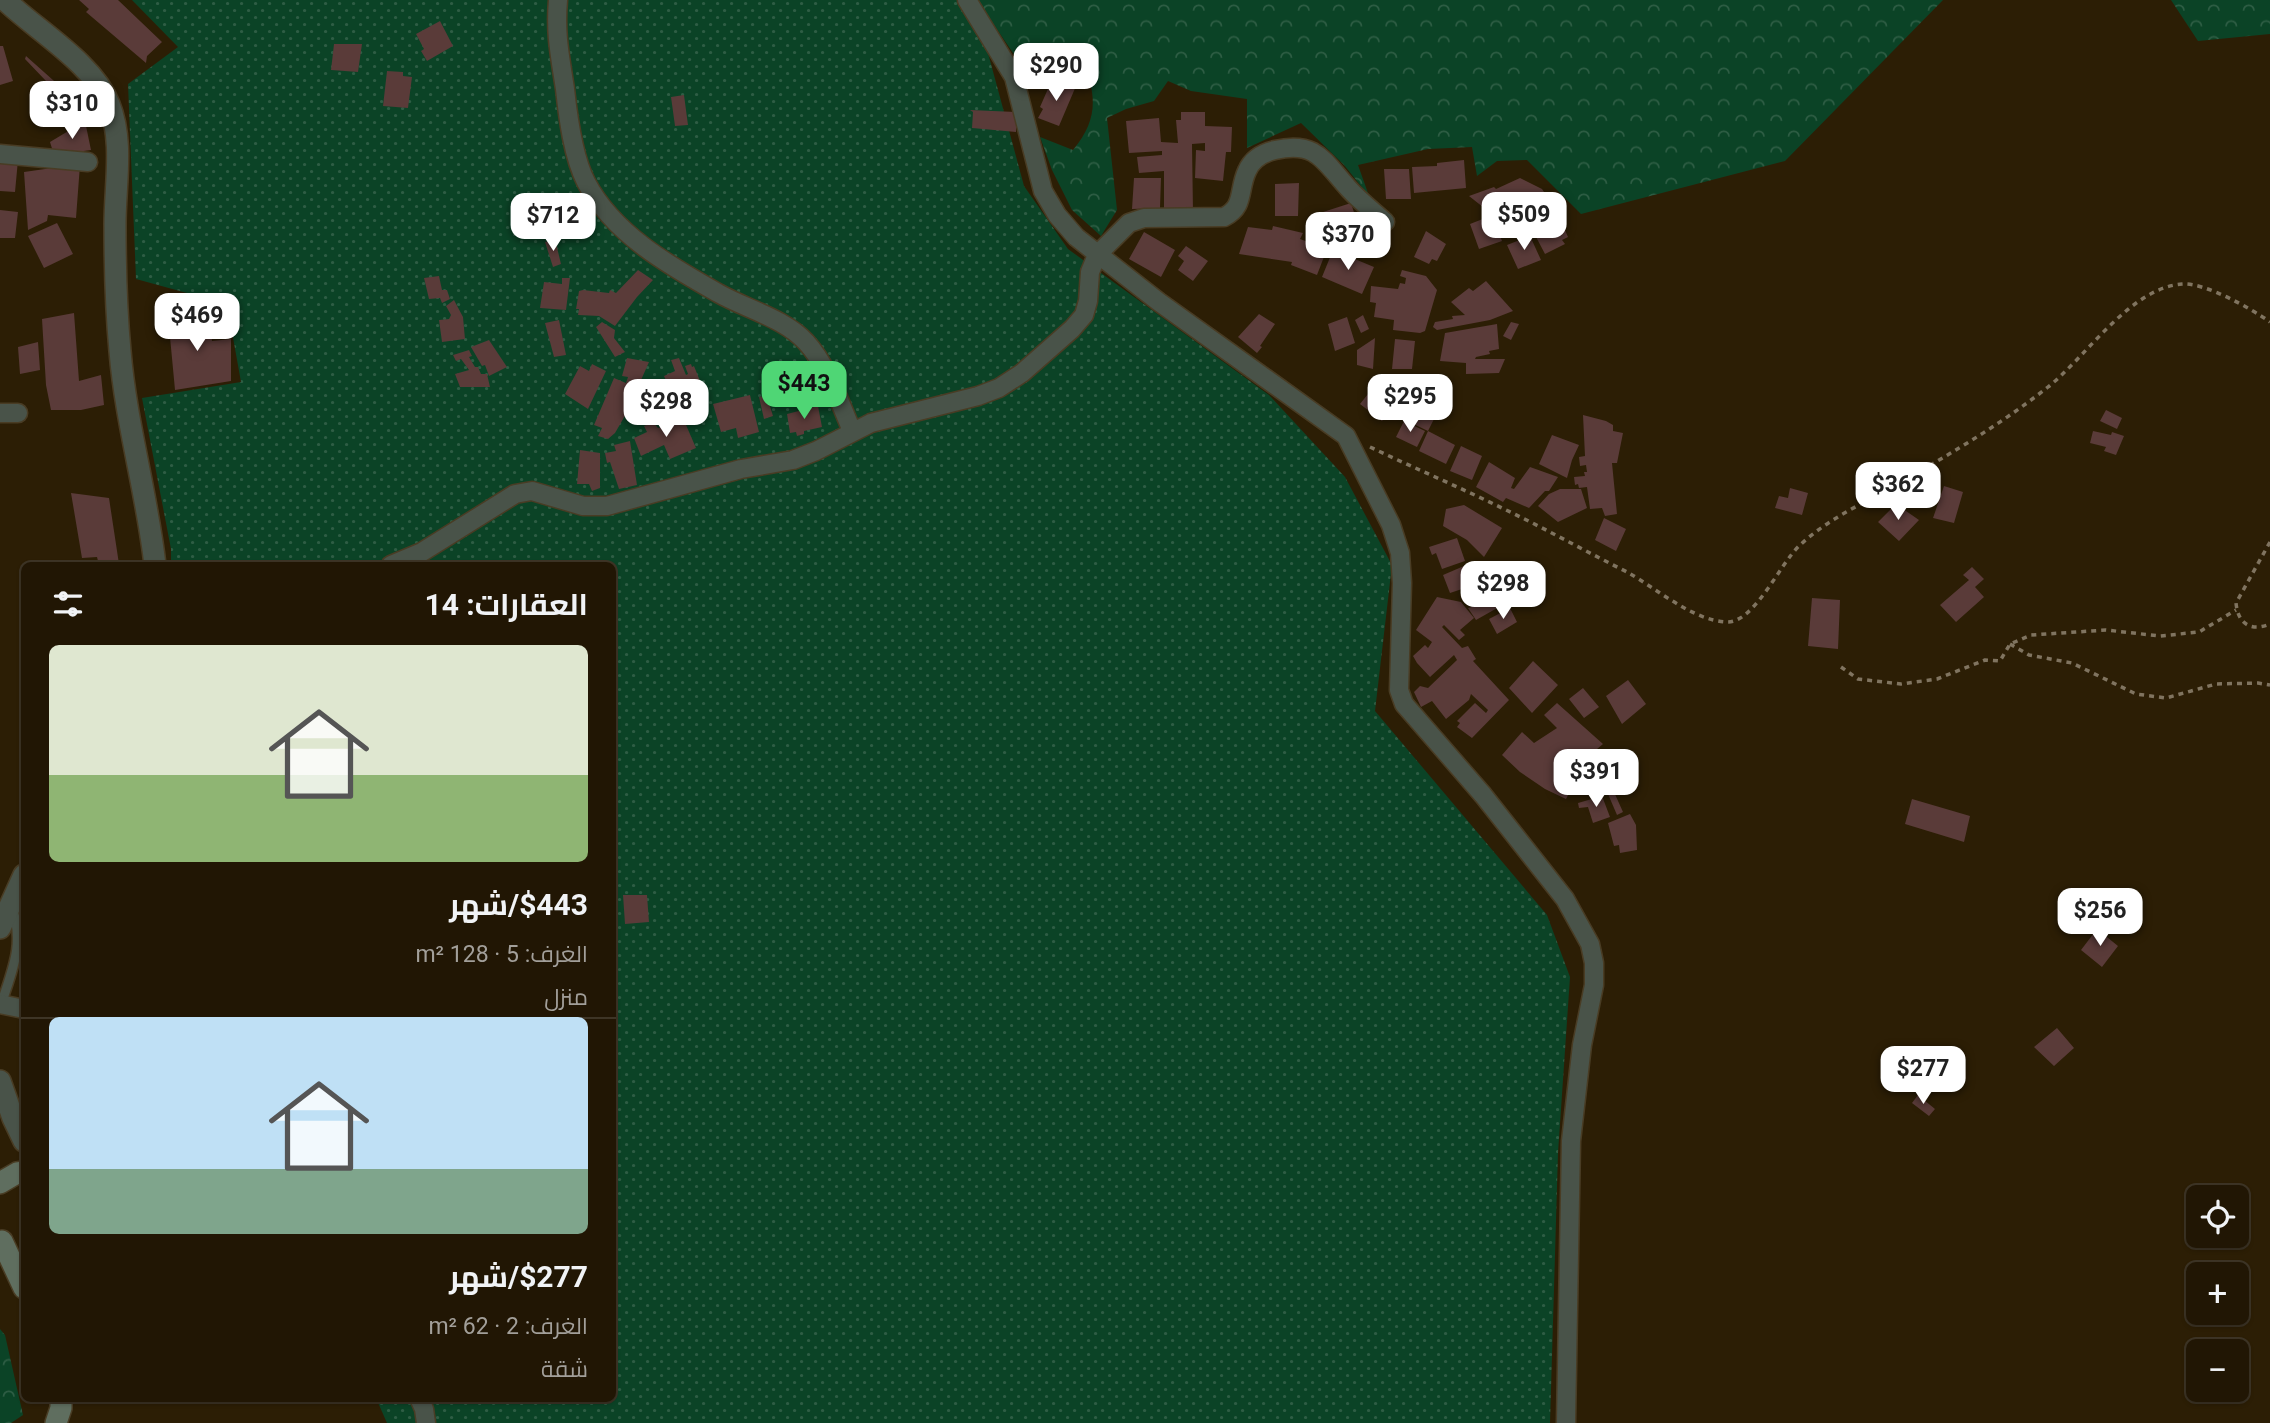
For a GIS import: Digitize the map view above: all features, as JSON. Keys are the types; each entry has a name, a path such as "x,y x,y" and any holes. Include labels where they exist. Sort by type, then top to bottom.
{"main road":[{"path":"0,1184 21,1172"},
{"path":"1,1240 21,1249"},
{"path":"1,1240 21,1282"},
{"path":"57,1423 61,1402"}],"street":[{"path":"5,0 92,76 108,101 116,125 115,225 120,359 125,402 155,562"},
{"path":"558,0 558,57 571,126 586,181 605,211 675,269 730,300 768,317 805,340 830,380 852,431"},
{"path":"967,0 1014,77 1043,191 1057,215 1076,237 1170,310 1346,436 1391,525 1400,553 1402,583 1399,690 1404,704 1483,795 1565,899 1590,944 1594,963 1594,985 1582,1045 1571,1141 1566,1423"},
{"path":"398,562 422,552 515,495 532,491 583,506 607,506 741,469 793,460 816,452 852,431 889,417 978,396 999,388 1022,373 1084,315 1090,272 1097,255 1129,223 1144,218 1224,217 1234,212 1251,161 1270,151 1291,147 1324,158 1353,193 1385,222"},
{"path":"0,154 88,162"},
{"path":"0,928 17,891"},
{"path":"1,1004 21,1008"},
{"path":"0,1081 21,1135"},
{"path":"421,1402 425,1409 426,1423"}],"lane":[{"path":"1,1004 19,941 17,891"}],"path":[{"path":"1346,436 1503,509 1631,575 1706,619 1730,623 1746,614 1798,546 1826,525 1965,446 2047,388 2069,369 2106,328 2133,306 2160,290 2184,283 2249,307 2270,322"},
{"path":"2270,542 2236,603 2241,619 2251,628 2259,629 2270,624"},
{"path":"1840,667 1858,679 1901,684 1937,679 1984,660 2000,661 2010,643 2031,635 2106,630 2160,636 2199,632 2236,610"},
{"path":"2010,643 2029,655 2072,663 2136,694 2166,698 2216,684 2258,682 2270,685"}],"green space":[{"path":"132,0 961,0 988,53 1024,186 1068,249 1269,395 1345,477 1392,565 1375,711 1547,915 1570,977 1558,1153 1550,1423 387,1423 378,1402 616,1402 616,562 171,562 171,549 142,398 241,382 227,304 136,279 128,84 178,47"},
{"path":"977,0 1943,0 1785,161 1581,214 1527,160 1497,161 1477,176 1472,147 1428,149 1358,165 1369,196 1344,165 1301,123 1247,148 1247,99 1191,91 1168,81 1154,101 1107,118 1117,210 1101,236 1072,210 1052,170 1040,137 1073,150 1081,140 1090,120 1093,101 1086,68 1024,69"},
{"path":"2171,0 2270,0 2270,34 2198,41"},
{"path":"0,1329 5,1335 23,1415 11,1423 0,1423"}],"building":[{"path":"79,0 118,0 162,42 147,56 146,63 86,12 89,9"},
{"path":"440,21 453,46 427,61 416,34"},
{"path":"334,44 362,44 358,72 331,70"},
{"path":"0,46 3,46 13,81 0,85"},
{"path":"26,56 72,97 67,104 43,83 46,81 25,59"},
{"path":"387,71 403,72 403,76 412,77 408,108 383,106"},
{"path":"1068,81 1076,86 1059,126 1038,118 1051,82 1064,88"},
{"path":"684,95 688,125 675,126 671,97"},
{"path":"970,110 1016,112 1016,132 972,128 973,112"},
{"path":"1181,112 1205,112 1205,126 1232,127 1231,152 1226,152 1223,181 1195,178 1196,150 1205,151 1205,143 1192,144 1193,212 1164,213 1164,171 1139,173 1137,157 1162,155 1162,151 1129,153 1126,121 1159,118 1161,142 1178,143 1176,120 1181,120"},
{"path":"85,121 91,150 54,155 50,142"},
{"path":"0,158 18,160 15,192 0,191"},
{"path":"1464,160 1466,188 1414,193 1412,167 1437,166 1437,163"},
{"path":"53,163 80,165 76,218 48,215 47,221 28,230 24,172 52,168"},
{"path":"1384,169 1409,169 1411,199 1386,199"},
{"path":"1134,178 1161,178 1160,208 1132,209"},
{"path":"1520,178 1542,189 1556,210 1534,224 1537,227 1530,231 1526,222 1531,219 1521,202 1510,207 1520,228 1502,237 1493,218 1502,241 1479,249 1470,224 1493,215 1469,196 1494,187 1496,189"},
{"path":"1299,183 1298,216 1275,216 1275,184"},
{"path":"1351,203 1359,228 1339,234 1340,238 1330,241 1320,213"},
{"path":"0,210 18,212 15,238 0,238"},
{"path":"1561,221 1568,237 1562,240 1565,244 1545,254 1535,235"},
{"path":"57,223 73,254 44,268 28,236"},
{"path":"1273,226 1303,233 1300,239 1327,249 1317,275 1291,265 1292,262 1239,254 1248,227 1272,230"},
{"path":"1426,231 1446,244 1437,261 1432,259 1429,264 1414,257"},
{"path":"1144,232 1175,250 1161,277 1129,259"},
{"path":"1530,236 1541,260 1518,269 1507,245"},
{"path":"555,239 561,264 553,267 545,242"},
{"path":"1186,246 1208,261 1193,281 1178,270 1184,261 1178,256"},
{"path":"1333,250 1374,267 1362,294 1322,277"},
{"path":"638,270 653,280 615,326 599,316 578,315 579,309 576,309 579,291 609,293 610,290 616,293"},
{"path":"1402,270 1426,276 1437,290 1425,331 1420,333 1393,330 1394,320 1374,317 1376,303 1370,302 1371,286 1398,289 1400,283 1405,284 1406,278 1400,276"},
{"path":"439,276 442,290 447,290 450,299 442,303 440,298 429,299 424,278"},
{"path":"562,278 570,278 566,310 540,308 544,282 562,284"},
{"path":"1486,281 1513,311 1490,320 1437,330 1433,327 1435,322 1465,315 1451,302 1469,288 1473,291"},
{"path":"454,300 463,317 465,339 442,342 439,320 449,319 451,315 446,306"},
{"path":"74,313 79,381 101,375 104,405 81,410 51,410 46,385 42,319"},
{"path":"188,313 189,317 209,315 212,341 231,339 231,381 175,390 170,337 166,337 165,318"},
{"path":"1259,314 1275,324 1257,353 1238,337"},
{"path":"1363,315 1369,329 1361,333 1355,320"},
{"path":"1347,317 1355,343 1335,351 1328,324"},
{"path":"559,320 566,355 554,357 545,323"},
{"path":"602,322 615,330 614,338 625,352 615,357 596,327"},
{"path":"1511,322 1519,324 1511,340 1503,336"},
{"path":"1497,324 1499,349 1475,359 1505,359 1499,373 1466,374 1466,363 1440,361 1445,333"},
{"path":"1375,338 1373,369 1357,365 1357,350"},
{"path":"1395,339 1415,341 1412,369 1392,369"},
{"path":"489,340 507,367 489,376 485,365 482,366 471,347"},
{"path":"38,342 40,370 20,374 18,347"},
{"path":"469,350 472,356 469,357 475,367 478,367 481,374 487,374 490,387 460,387 455,374 469,370 461,359 456,361 453,355"},
{"path":"627,358 649,362 615,433 608,439 598,436 602,428 594,425 614,378 626,383 628,377 622,376"},
{"path":"679,358 686,375 685,366 691,364 700,381 672,394 664,376 675,371 671,360"},
{"path":"592,364 606,371 588,409 565,394 580,366 589,371"},
{"path":"1372,389 1393,407 1382,421 1360,404"},
{"path":"1410,392 1440,407 1428,431 1399,417"},
{"path":"770,394 773,402 769,403 773,416 764,419 759,397"},
{"path":"750,395 759,432 738,438 736,428 721,432 713,404"},
{"path":"818,406 822,427 804,431 804,434 797,436 796,432 790,433 787,414"},
{"path":"2106,410 2122,418 2117,429 2100,421"},
{"path":"1583,415 1606,421 1613,425 1613,431 1623,433 1617,463 1612,463 1617,514 1605,516 1602,508 1590,509 1587,487 1579,488 1578,484 1575,485 1574,477 1585,476 1584,472 1587,472 1586,465 1580,466 1579,457 1585,456"},
{"path":"683,418 696,448 670,459 664,445 641,456 634,438 647,432 644,426 653,422 658,428"},
{"path":"1404,421 1425,431 1417,447 1396,437"},
{"path":"1428,431 1455,445 1446,464 1419,451"},
{"path":"2093,431 2124,436 2116,455 2104,451 2106,447 2090,443"},
{"path":"1552,435 1579,445 1567,478 1539,464"},
{"path":"630,441 637,485 619,489 605,453 616,451 614,445"},
{"path":"1461,446 1482,456 1472,480 1450,471"},
{"path":"580,450 600,453 600,488 592,491 589,484 577,484"},
{"path":"1489,462 1515,478 1511,488 1514,489 1530,467 1558,477 1549,491 1545,491 1529,508 1506,498 1503,502 1476,487"},
{"path":"1944,486 1963,492 1954,523 1933,518"},
{"path":"1790,488 1808,493 1802,515 1775,508 1779,496 1788,498"},
{"path":"1560,489 1581,489 1587,508 1558,522 1538,506 1549,494"},
{"path":"71,493 109,498 119,562 98,562 97,557 82,558"},
{"path":"1896,504 1919,520 1899,541 1878,522"},
{"path":"1464,505 1502,528 1484,557 1467,540 1443,526 1446,509"},
{"path":"1604,518 1626,529 1616,551 1595,540"},
{"path":"1457,538 1465,561 1442,569 1436,553 1432,555 1429,547"},
{"path":"1473,565 1483,581 1472,588 1471,586 1450,593 1443,575 1464,566 1465,570"},
{"path":"1972,567 1984,579 1975,587 1984,597 1956,622 1940,605 1969,580 1963,575"},
{"path":"1484,584 1499,607 1476,620 1468,608 1472,607 1470,603 1464,602 1461,597"},
{"path":"1437,597 1461,602 1474,618 1460,630 1465,635 1459,640 1444,625 1442,627 1462,648 1468,646 1476,659 1473,661 1509,700 1472,738 1457,727 1460,723 1457,721 1475,703 1486,713 1488,710 1471,694 1469,700 1446,719 1432,701 1421,707 1414,692 1420,686 1428,688 1457,660 1454,655 1430,677 1413,656 1425,645 1428,648 1432,642 1416,630"},
{"path":"1812,598 1840,600 1838,649 1808,646"},
{"path":"1510,608 1517,622 1497,634 1489,619"},
{"path":"1533,661 1558,685 1532,713 1509,688"},
{"path":"1628,680 1646,704 1622,724 1606,696"},
{"path":"1583,688 1599,707 1584,718 1569,699"},
{"path":"1557,703 1603,744 1572,770 1579,774 1566,799 1520,772 1502,755 1522,732 1534,743 1557,728 1544,715"},
{"path":"1614,792 1623,812 1617,815 1608,794"},
{"path":"1602,796 1610,817 1593,823 1588,807 1579,808 1578,803"},
{"path":"1912,799 1970,816 1964,842 1905,824"},
{"path":"1630,814 1636,825 1637,850 1620,853 1619,845 1614,846 1608,823"},
{"path":"623,895 647,895 649,922 625,924"},
{"path":"2097,929 2118,946 2102,967 2081,950"},
{"path":"2057,1028 2074,1048 2054,1066 2034,1047"},
{"path":"1918,1095 1935,1109 1929,1116 1912,1103"}]}
